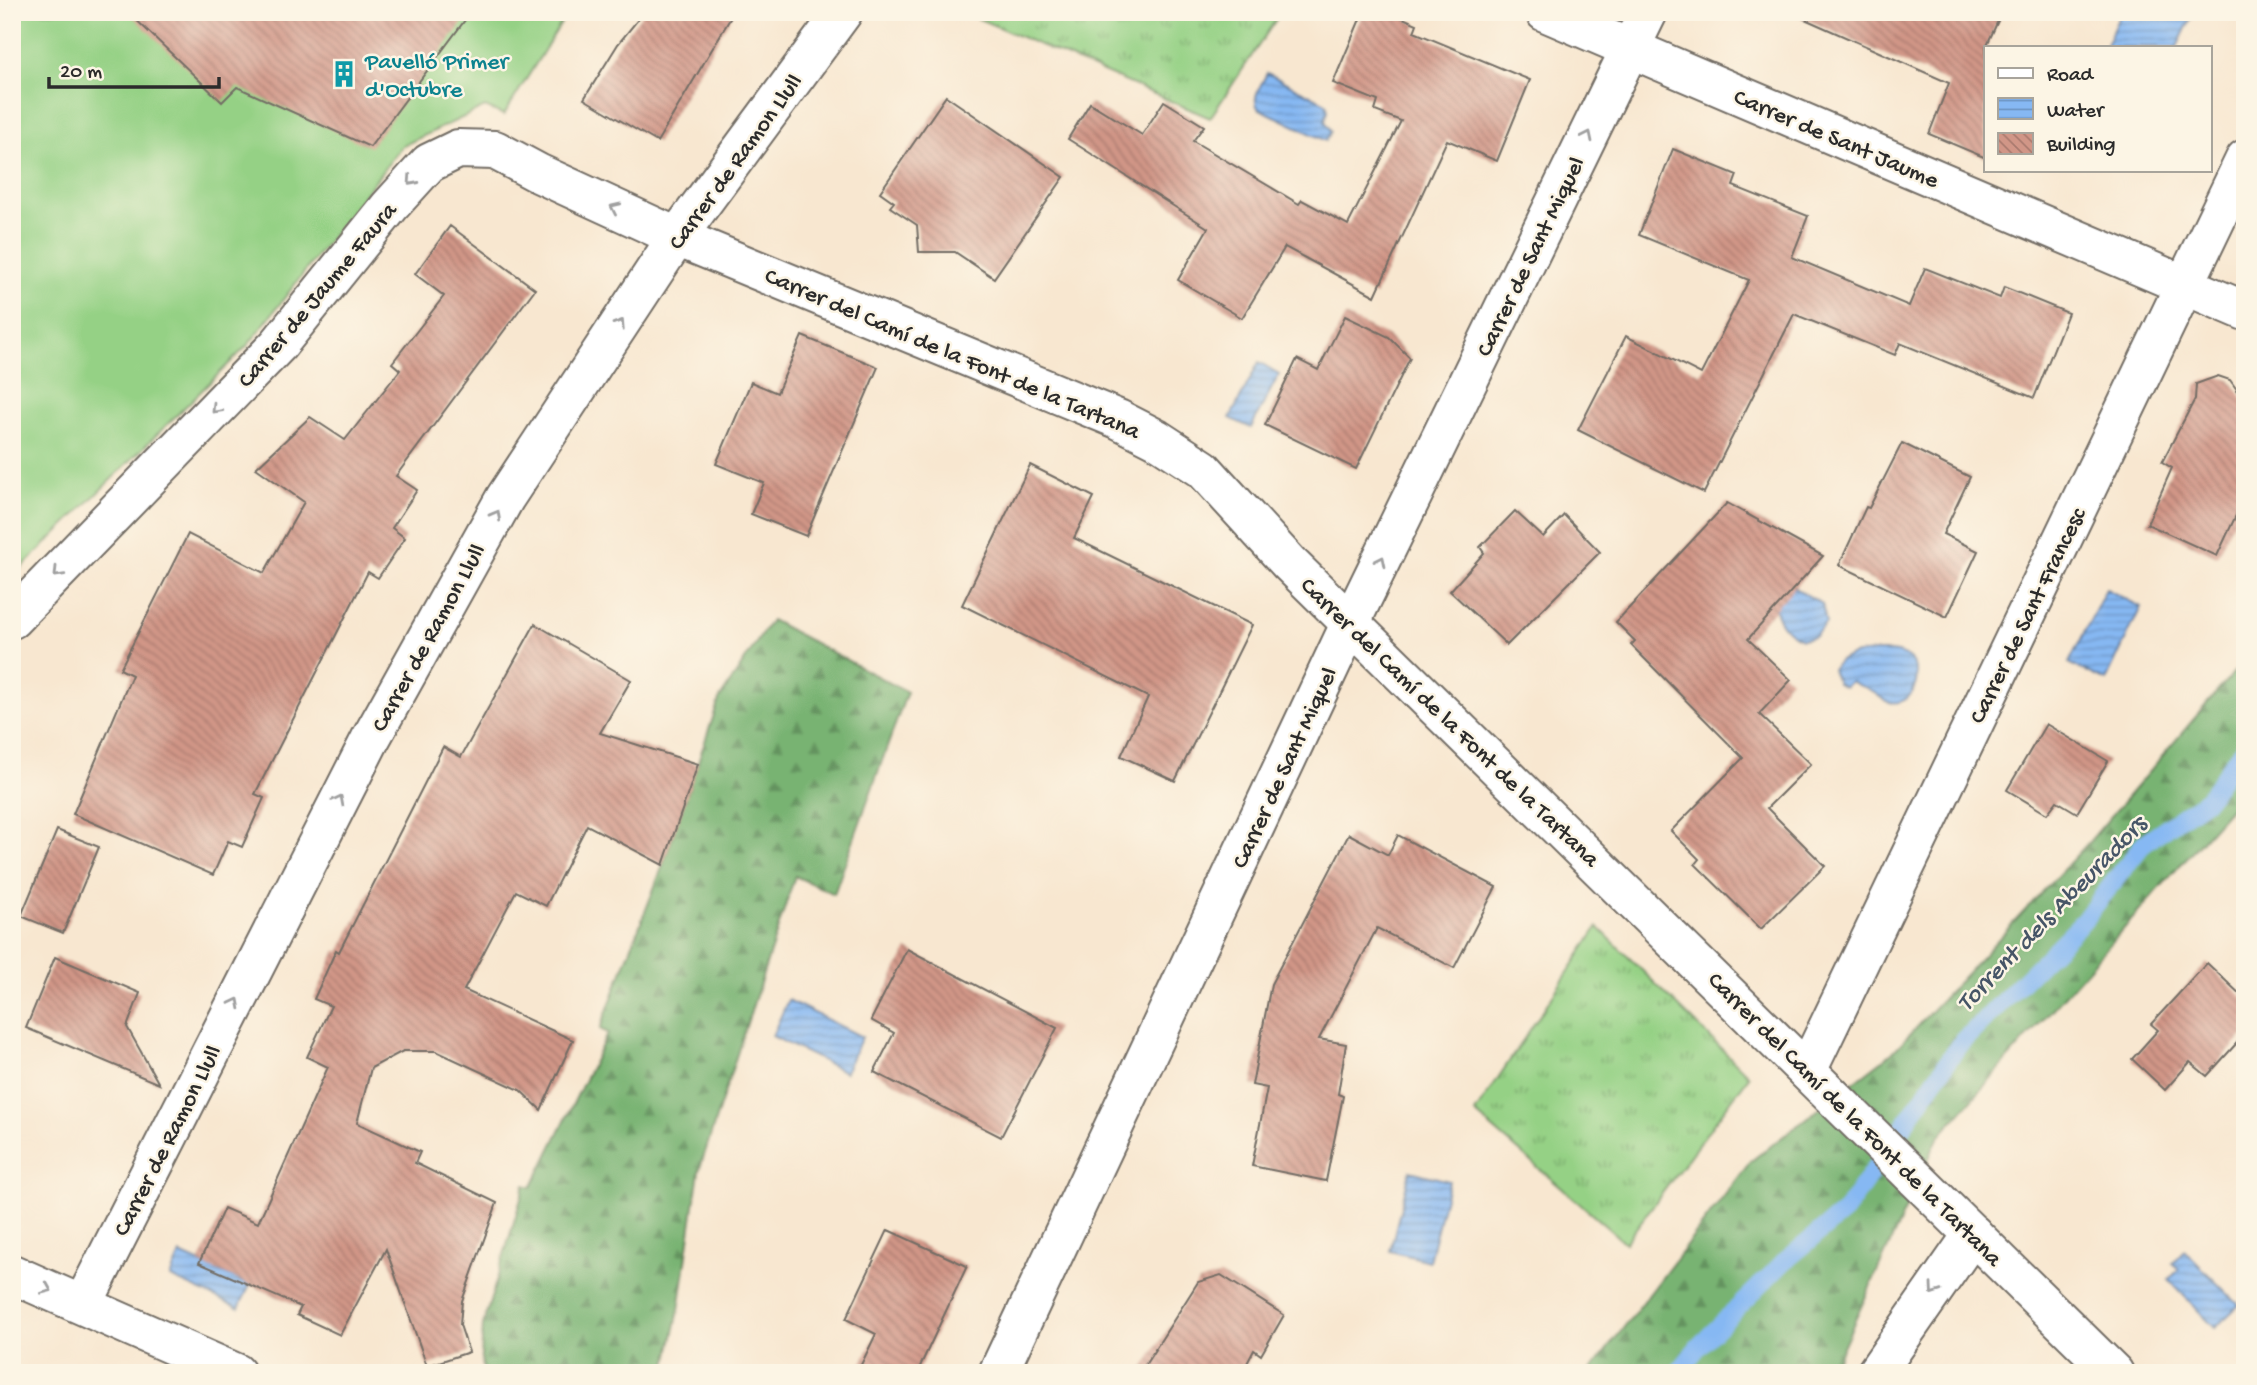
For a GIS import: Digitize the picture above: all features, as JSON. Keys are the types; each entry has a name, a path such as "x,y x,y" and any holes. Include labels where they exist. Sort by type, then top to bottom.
{"street":[{"name":"Carrer de Ramon Llull","path":"83,1304 370,740 505,498 677,237 844,12"},
{"name":"Carrer de Sant Jaume","path":"1545,12 2245,311"},
{"name":"Carrer de Sant Miquel","path":"998,1373 1351,622 1648,12"},
{"name":"Carrer de Jaume Faura","path":"12,619 278,345 390,206 429,163 458,149 495,150 538,173 677,237"},
{"name":"Carrer de Sant Francesc","path":"1807,1071 2245,159"},
{"name":"Carrer del Camí de la Font de la Tartana","path":"677,237 1118,419 1157,439 1203,469 1289,563 2114,1373"},
{"path":"1876,1373 1973,1234"},
{"path":"12,1275 236,1373"}],"green space":[{"path":"12,12 568,12 504,115 485,107 402,146 248,345 12,577"},
{"path":"963,12 1281,12 1210,118"},
{"path":"771,620 907,692 834,894 795,876 699,1171 679,1310 665,1373 484,1373 481,1358 483,1325 525,1185 532,1187 608,1033 600,1029 663,865 719,700"},
{"path":"2245,659 2245,792 1938,1138 1831,1373 1589,1373 1751,1161 1892,1053 2089,842"},
{"path":"1598,927 1749,1076 1625,1243 1475,1113"}],"water":[{"path":"2121,12 2194,12 2177,46 2105,46"},
{"path":"1267,73 1326,103 1328,110 1325,121 1331,131 1326,141 1258,108 1256,95"},
{"path":"1259,362 1279,374 1251,428 1230,418"},
{"path":"1770,573 1822,604 1826,623 1815,636 1802,639 1792,634 1780,621 1773,603"},
{"path":"2106,589 2141,607 2106,681 2069,663"},
{"path":"1874,652 1898,653 1909,659 1914,667 1916,684 1906,698 1899,702 1889,702 1851,681 1845,687 1837,683 1832,669 1841,660"},
{"path":"788,1000 862,1037 845,1072 772,1036"},
{"path":"1410,1171 1449,1181 1429,1261 1390,1251"},
{"path":"2184,1250 2239,1305 2215,1328 2169,1280 2179,1269 2172,1263"},
{"path":"180,1254 250,1285 239,1308 170,1277"}],"building":[{"name":"Pavelló Primer d'Octubre","path":"128,12 471,12 370,147 237,87 222,102"},
{"path":"644,12 734,12 657,142 584,99 618,44"},
{"path":"1363,12 1389,12 1417,24 1414,32 1530,80 1497,161 1447,140 1375,296 1285,247 1242,318 1178,280 1208,228 1068,139 1090,103 1142,135 1164,101 1204,126 1193,141 1299,204 1302,200 1348,225 1401,121 1375,111 1378,101 1333,83"},
{"path":"1789,12 2002,12 1986,46 1984,46 1984,157 1929,134 1949,83"},
{"path":"946,96 1064,177 994,278 955,252 919,252 917,225 890,207 894,202 880,192"},
{"path":"1673,149 1737,175 1733,186 1808,216 1792,257 1909,306 1925,268 2000,298 2004,287 2068,313 2034,398 1900,343 1895,355 1794,314 1704,493 1578,430 1626,336 1701,374 1749,280 1639,235"},
{"path":"450,226 535,289 396,476 417,490 392,528 405,538 378,578 368,572 255,794 264,798 242,847 228,841 213,875 73,814 132,675 120,669 188,534 264,573 304,502 256,468 310,417 345,440 400,370 392,363 444,296 415,274"},
{"path":"1345,316 1389,337 1410,358 1356,469 1265,425 1297,359 1318,370"},
{"path":"802,336 878,367 806,536 751,514 764,483 716,464 751,382 777,393"},
{"path":"2218,376 2230,380 2245,401 2245,496 2217,556 2147,524 2172,468 2162,462 2195,399 2196,384"},
{"path":"1902,443 1970,477 1943,534 1978,551 1947,617 1839,565 1866,507 1869,508"},
{"path":"1030,465 1094,497 1074,538 1252,625 1175,781 1121,756 1148,697 962,605"},
{"path":"1727,503 1823,556 1748,639 1791,680 1759,714 1811,764 1767,808 1825,866 1761,929 1695,864 1699,859 1671,831 1743,758 1631,645 1635,641 1616,622"},
{"path":"1515,511 1543,537 1564,515 1600,552 1507,645 1450,591 1484,553 1480,547"},
{"path":"535,624 631,680 600,733 698,764 663,865 587,825 546,906 516,891 464,990 573,1040 541,1110 520,1090 436,1051 403,1051 371,1068 357,1123 420,1152 415,1163 497,1203 462,1301 460,1325 469,1352 427,1366 386,1249 340,1335 297,1315 301,1307 199,1263 224,1208 258,1223 328,1067 307,1057 331,1006 314,999 336,950 339,952 443,747 461,757"},
{"path":"2046,724 2108,761 2077,813 2057,801 2047,814 2007,790"},
{"path":"57,830 99,847 63,933 21,916"},
{"path":"1349,834 1388,855 1398,835 1496,887 1454,968 1377,928 1319,1039 1346,1044 1338,1094 1343,1096 1326,1181 1252,1166 1267,1088 1252,1085 1271,984"},
{"path":"907,949 1057,1028 1001,1137 874,1072 894,1033 871,1020"},
{"path":"55,957 140,993 127,1027 159,1084 26,1028"},
{"path":"2207,963 2245,999 2245,1034 2207,1076 2190,1062 2165,1090 2132,1059 2158,1030 2151,1024"},
{"path":"888,1230 967,1266 917,1373 857,1373 876,1334 846,1319"},
{"path":"1221,1275 1284,1315 1261,1355 1254,1350 1242,1373 1140,1373 1198,1282"}],"waterway":[{"name":"Torrent dels Abeuradors","path":"1678,1373 1698,1347 1785,1261 1845,1211 1959,1045 2083,921 2144,843 2207,799 2245,746"}],"place":[{"name":"Pavelló Primer d'Octubre","path":"344,74"}]}
